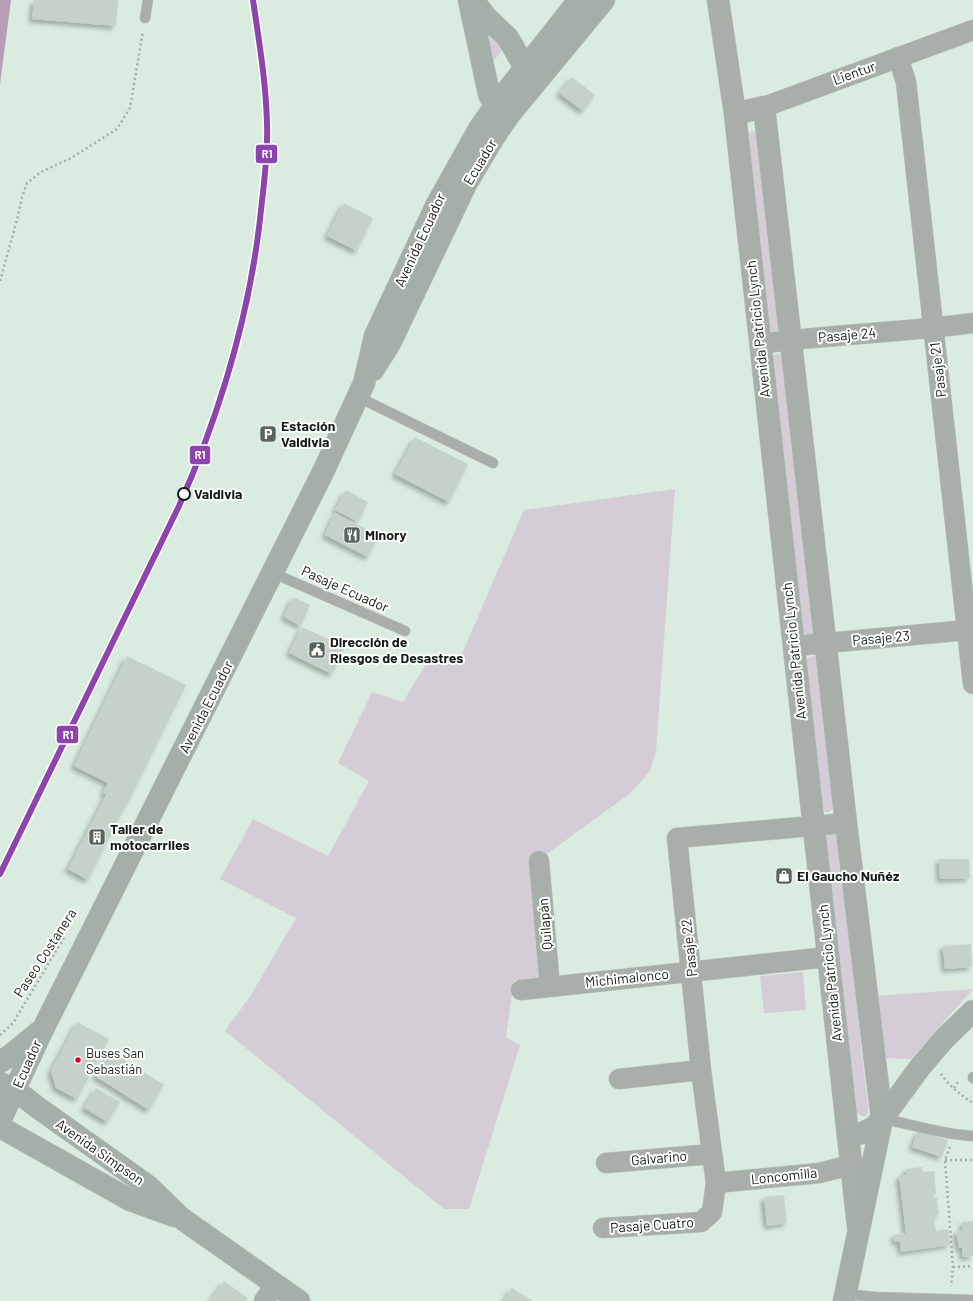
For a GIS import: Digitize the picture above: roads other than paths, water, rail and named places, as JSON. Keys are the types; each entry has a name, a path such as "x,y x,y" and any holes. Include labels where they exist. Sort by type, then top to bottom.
{"main road":[{"path":"470,0 489,94 502,111"},
{"path":"473,0 486,17 508,38 525,68 528,93"},
{"name":"Ecuador","path":"454,209 480,160 502,111 525,68 579,0"},
{"name":"Ecuador","path":"502,111 528,93 604,0"},
{"path":"508,38 519,41 539,40 554,32"},
{"name":"Avenida Ecuador","path":"361,390 375,336 437,204 465,152 502,111"},
{"name":"Avenida Ecuador","path":"43,1028 273,573 324,470 361,390 390,343 454,209"},
{"path":"848,1137 865,1132 874,1127 882,1119 921,1066 944,1039 973,1011"},
{"path":"0,1062 11,1055 43,1028"},
{"name":"Ecuador","path":"0,1121 8,1087 43,1028"},
{"name":"Avenida Simpson","path":"8,1087 148,1186 181,1218 270,1293 299,1301"},
{"path":"858,1231 882,1119"},
{"name":"Avenida Simpson","path":"0,1127 130,1200 181,1218"},
{"name":"Avenida Patricio Lynch","path":"844,1297 858,1231"}],"street":[{"name":"Avenida Patricio Lynch","path":"718,0 735,114 858,1231"},
{"name":"Lientur","path":"735,114 764,107 973,30"},
{"name":"Pasaje 21","path":"898,57 906,82 973,684"},
{"path":"764,107 825,643 882,1119"},
{"name":"Pasaje 24","path":"760,344 973,323"},
{"name":"Pasaje 23","path":"794,646 968,630"},
{"name":"Pasaje 22","path":"701,1222 712,1212 716,1183 702,1070 677,838 846,823"},
{"name":"Quilapán","path":"539,861 550,987"},
{"name":"Michimalonco","path":"521,990 828,957"},
{"path":"620,1079 702,1070"},
{"name":"Galvarino","path":"606,1163 712,1154"},
{"name":"Loncomilla","path":"716,1183 819,1173 851,1165"},
{"name":"Pasaje Cuatro","path":"603,1228 701,1222"}],"lane":[{"path":"145,18 148,0"},
{"path":"361,390 493,463"},
{"name":"Pasaje Ecuador","path":"273,573 405,631"},
{"path":"882,1119 955,1135 973,1136"},
{"path":"844,1297 973,1300"}],"place":[{"name":"Estación Valdivia","path":"268,434"},
{"name":"Valdivia","path":"184,494"},
{"name":"Minory","path":"352,535"},
{"name":"Dirección de Riesgos de Desastres","path":"317,650"},
{"name":"Taller de motocarriles","path":"97,837"},
{"name":"El Gaucho Nuñéz","path":"784,876"},
{"name":"Buses San Sebastián","path":"78,1060"}]}
